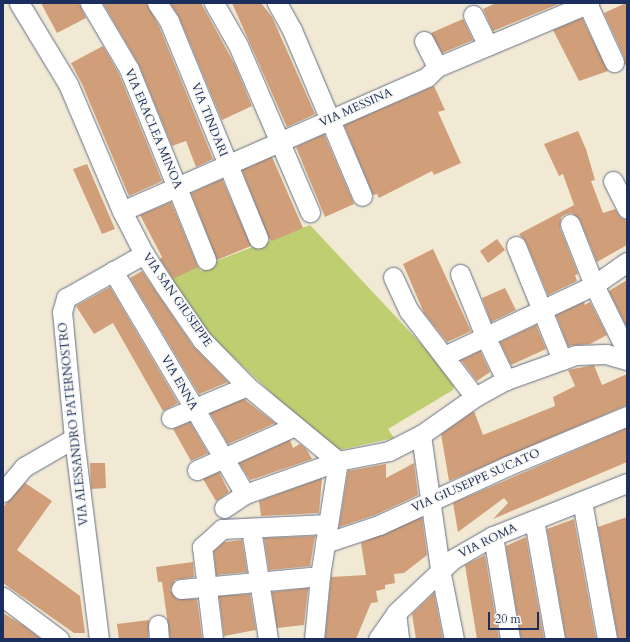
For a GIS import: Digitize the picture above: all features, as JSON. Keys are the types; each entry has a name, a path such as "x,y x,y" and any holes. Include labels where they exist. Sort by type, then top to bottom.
{"street":[{"name":"VIA SAN GIUSEPPE","path":"19,3 68,84 122,211 144,254 202,340 247,386 338,460"},
{"name":"VIA ERACLEA MINOA","path":"90,3 129,69 178,187 206,260"},
{"name":"VIA TINDARI","path":"157,3 168,21 258,238"},
{"path":"214,3 238,46 278,142 310,212"},
{"path":"277,3 292,30 362,196"},
{"name":"VIA MESSINA","path":"122,211 427,76 437,67 588,3"},
{"path":"588,3 614,62"},
{"path":"473,15 488,46"},
{"path":"424,41 437,67"},
{"path":"614,181 627,209"},
{"path":"570,224 594,285 627,352"},
{"path":"516,246 562,360"},
{"name":"VIA ALESSANDRO PATERNOSTRO","path":"99,639 74,438 62,312 66,298 144,254"},
{"path":"444,356 594,285 627,262"},
{"name":"VIA ENNA","path":"113,271 245,494"},
{"path":"460,274 485,336 506,380"},
{"path":"393,277 409,311 475,397"},
{"path":"224,508 245,494 338,460 389,451 421,434 475,397 506,380 576,355 606,354 627,360"},
{"path":"171,418 247,386"},
{"name":"VIA GIUSEPPE SUCATO","path":"325,543 378,525 432,500 627,416"},
{"path":"197,470 295,426"},
{"path":"421,434 432,500 440,569 454,639"},
{"path":"3,492 24,467 74,438"},
{"path":"314,639 320,576 338,460"},
{"name":"VIA ROMA","path":"378,639 396,612 453,558 493,536 627,483"},
{"path":"582,501 607,639"},
{"path":"534,520 555,639"},
{"path":"213,639 202,547 222,530 327,524"},
{"path":"251,528 268,639"},
{"path":"493,536 510,639"},
{"path":"181,589 320,576"},
{"path":"3,597 59,639"},
{"path":"396,612 399,639"}],"green space":[{"path":"310,225 455,380 453,390 388,429 394,438 339,450 277,398 216,341 197,318 172,279 198,266 201,271 216,265 216,261"}],"building":[{"path":"41,3 79,3 86,18 57,33"},
{"path":"103,3 146,3 159,26 213,159 196,167 186,141 172,146 139,65"},
{"path":"170,3 201,3 234,63 252,106 222,120 179,17"},
{"path":"232,3 261,3 272,17 315,114 287,127"},
{"path":"496,3 561,3 493,31 483,9"},
{"path":"626,3 627,64 624,65 624,57 604,13"},
{"path":"582,18 608,71 579,81 553,30"},
{"path":"463,19 473,40 442,53 431,33"},
{"path":"103,46 119,74 162,181 129,196 82,84 71,63"},
{"path":"434,86 445,110 438,112 461,163 434,175 432,171 379,198 377,194 373,195 344,125"},
{"path":"578,131 586,149 595,180 591,181 603,213 615,209 621,218 627,220 627,245 597,262 580,220 572,213 561,217 560,228 578,274 575,275 577,281 548,295 526,242 519,234 574,205 563,174 559,176 544,144"},
{"path":"324,134 354,204 325,217 296,147"},
{"path":"272,157 303,228 272,241 269,239 242,170"},
{"path":"87,164 115,229 102,234 73,169"},
{"path":"222,179 251,246 217,260 191,193"},
{"path":"171,202 198,267 173,279 160,259 162,257 140,215"},
{"path":"497,239 505,250 488,263 480,251"},
{"path":"433,249 471,331 447,342 424,313 403,264"},
{"path":"142,271 193,346 228,382 199,394 130,278"},
{"path":"627,280 627,326 626,326 609,291"},
{"path":"110,287 178,403 163,411 113,323 94,334 76,306"},
{"path":"505,288 516,310 491,322 482,298"},
{"path":"584,302 585,305 590,302 607,335 590,344 568,346 556,315"},
{"path":"536,325 546,349 511,365 500,342"},
{"path":"480,351 490,372 477,381 461,360"},
{"path":"594,365 602,385 627,374 627,405 449,481 441,434 474,411 483,435 555,406 553,397 575,386 568,370"},
{"path":"244,399 275,423 228,444 210,413"},
{"path":"190,422 208,453 191,461 173,429"},
{"path":"627,428 627,462 493,519 508,503 504,498 458,532 453,503"},
{"path":"290,440 293,448 300,444 307,450 312,459 250,480 239,463"},
{"path":"90,463 105,463 106,488 91,489"},
{"path":"414,463 418,495 375,515 339,527 348,471 386,464 386,478"},
{"path":"219,472 229,492 216,501 203,479"},
{"path":"322,478 319,513 261,516 259,501"},
{"path":"25,483 52,501 17,550 80,596 85,633 74,633 3,583 3,507"},
{"path":"422,517 427,555 404,573 394,574 395,583 385,585 385,589 376,591 378,602 371,603 356,639 325,639 331,577 366,575 361,543"},
{"path":"627,517 627,639 618,639 598,527"},
{"path":"574,519 596,639 566,639 547,529"},
{"path":"315,536 310,566 269,570 264,538"},
{"path":"526,537 544,639 521,639 506,546"},
{"path":"242,540 247,572 216,575 214,551 224,542"},
{"path":"485,555 499,639 477,639 465,565"},
{"path":"193,562 194,577 175,580 170,590 177,599 197,599 202,638 170,639 162,582 158,582 156,567"},
{"path":"308,588 304,625 277,628 272,592"},
{"path":"434,593 443,639 416,639 412,614"},
{"path":"250,594 256,630 224,636 219,596"},
{"path":"3,613 24,626 41,639 3,639"},
{"path":"149,620 148,639 119,639 117,624"}]}
